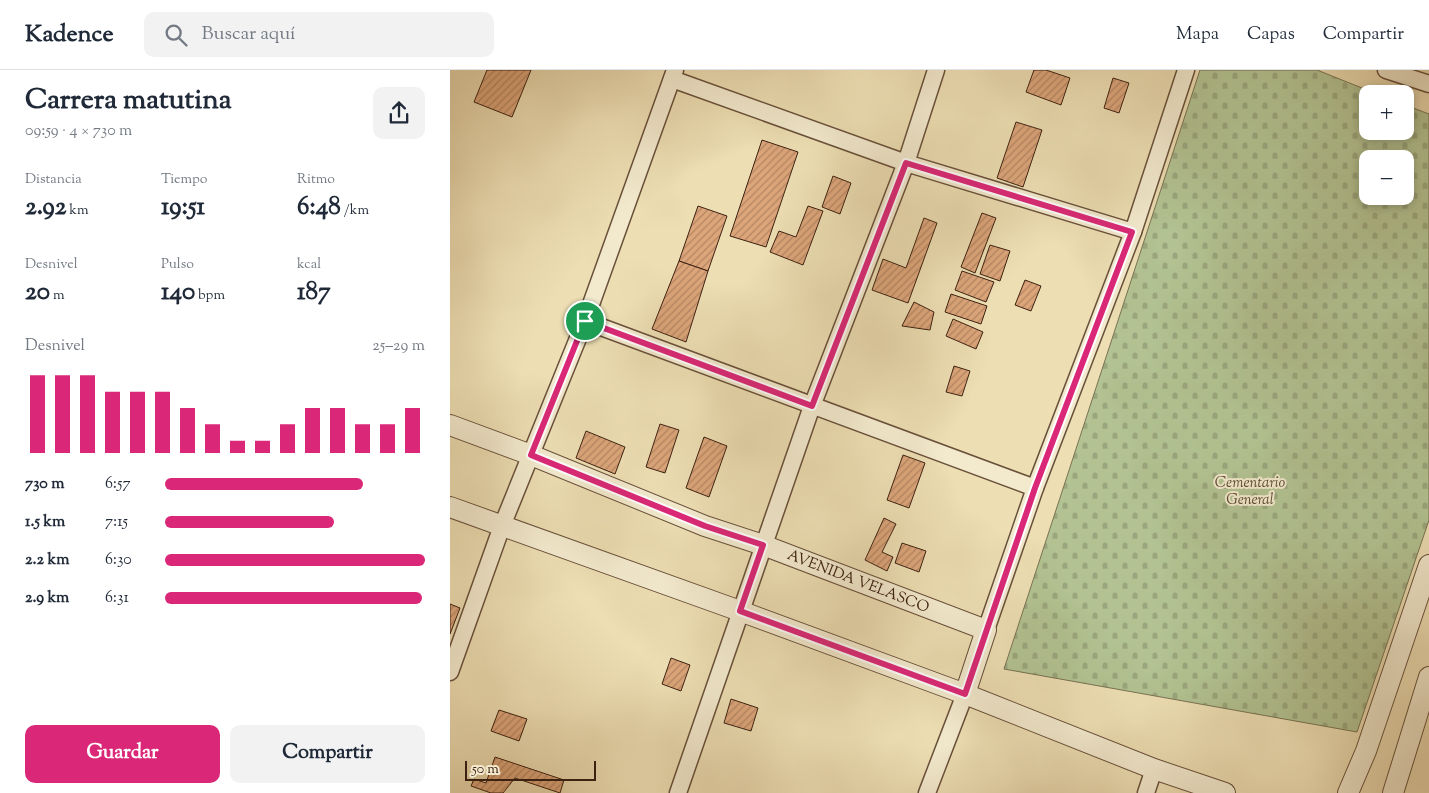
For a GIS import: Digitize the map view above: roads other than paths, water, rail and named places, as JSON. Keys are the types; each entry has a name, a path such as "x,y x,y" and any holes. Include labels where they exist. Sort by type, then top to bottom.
{"street":[{"path":"678,793 812,406 906,163 936,70"},
{"path":"927,793 965,694 1035,488 1132,232 1186,70"},
{"path":"1386,70 1429,84"},
{"path":"450,672 502,526 585,321 674,74 906,163 1132,232"},
{"path":"585,321 1035,488"},
{"name":"AVENIDA VELASCO","path":"450,425 531,455 705,526 763,545 986,630"},
{"path":"450,507 965,694 1154,769 1225,793"},
{"path":"1348,793 1366,751 1429,565"},
{"path":"1392,793 1429,677"},
{"path":"1146,793 1154,769"}],"park label":[{"name":"Cementario General","path":"1250,492"}]}
